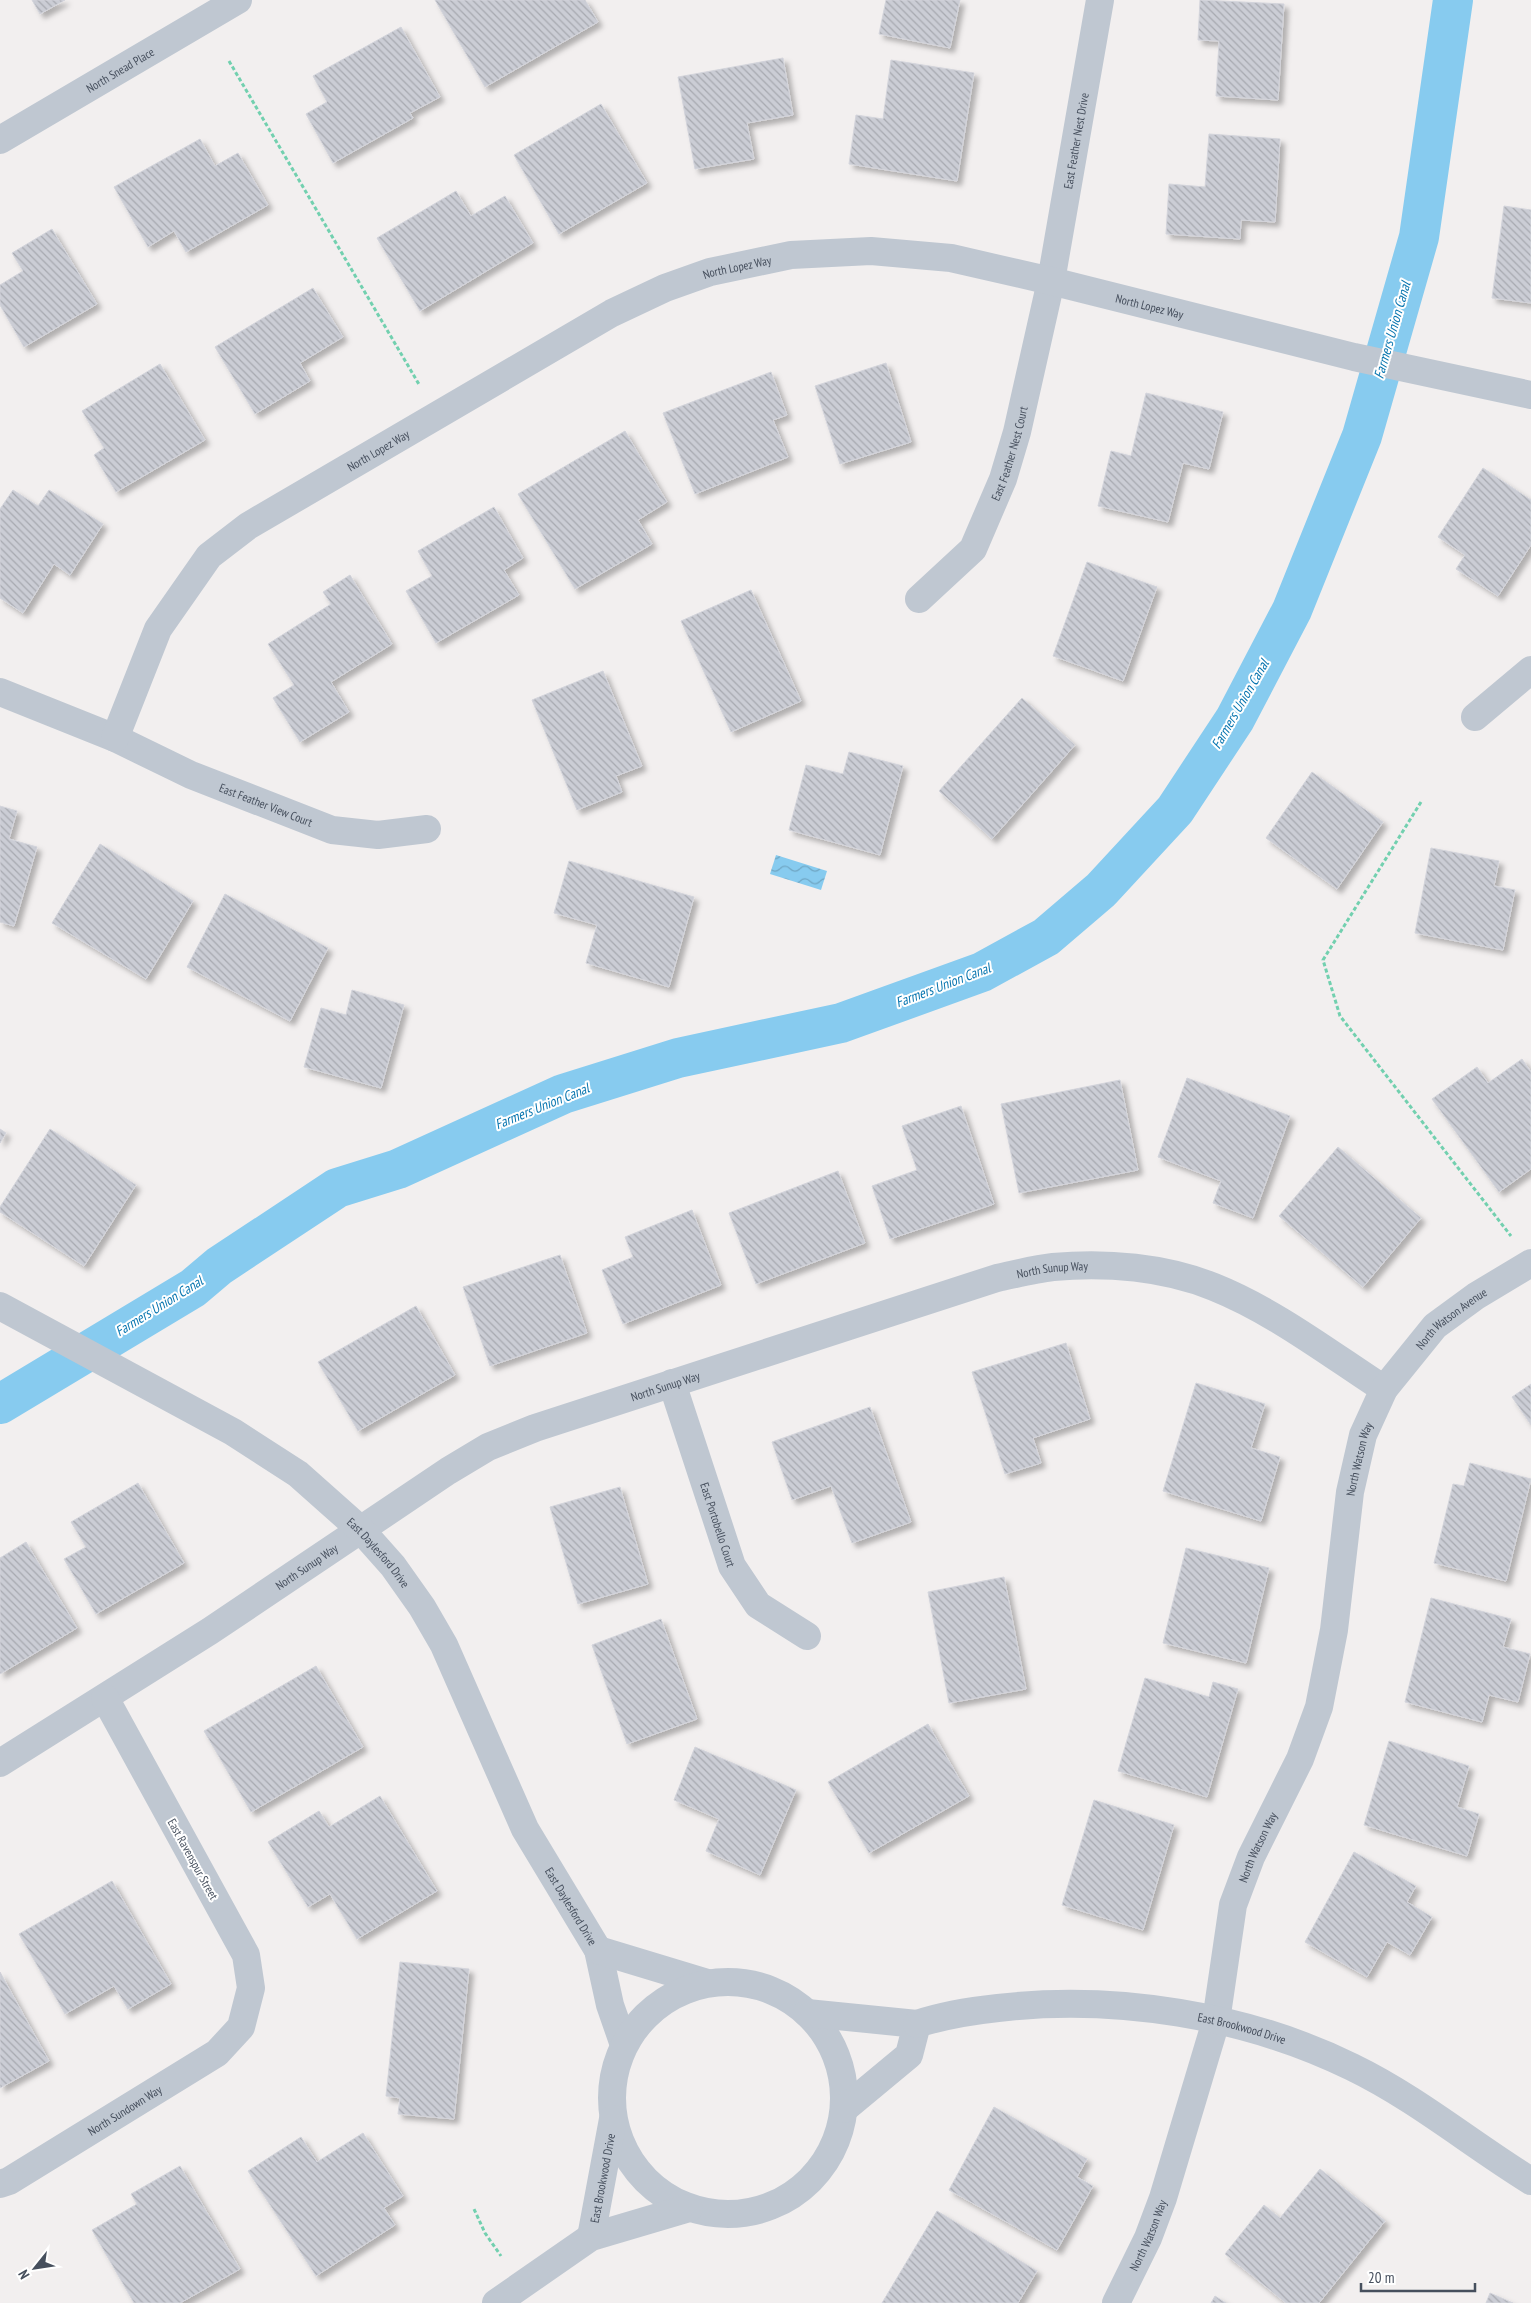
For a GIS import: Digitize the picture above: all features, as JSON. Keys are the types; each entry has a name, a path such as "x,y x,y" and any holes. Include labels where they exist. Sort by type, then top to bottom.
{"street":[{"name":"North Snead Place","path":"0,140 238,0"},
{"name":"East Feather Nest Drive","path":"1051,281 1100,0"},
{"name":"North Lopez Way","path":"114,738 158,629 209,556 248,526 612,313 665,288 710,272 791,255 871,250 950,258 1051,281 1354,357 1531,395"},
{"name":"East Feather Nest Court","path":"919,599 973,549 1003,479 1017,432 1051,281"},
{"path":"1475,717 1531,670"},
{"name":"East Feather View Court","path":"0,692 114,738 191,775 332,830 378,835 427,829"},
{"name":"North Watson Avenue","path":"1384,1389 1435,1326 1476,1296 1531,1263"},
{"name":"North Sunup Way","path":"0,1763 210,1631 448,1471 488,1447 534,1428 997,1278 1053,1267 1106,1266 1157,1271 1214,1287 1284,1323 1384,1389"},
{"name":"East Daylesford Drive","path":"0,1306 233,1432 298,1474 361,1530 393,1566 422,1607 444,1645 525,1829 598,1950 610,2005 624,2045"},
{"name":"East Portobello Court","path":"672,1383 732,1566 758,1605 808,1636"},
{"name":"North Watson Way","path":"1116,2303 1148,2238 1163,2198 1216,2021 1233,1904 1251,1857 1300,1759 1319,1707 1334,1630 1350,1492 1362,1435 1384,1389"},
{"name":"East Ravenspur Street","path":"105,1698 246,1955 251,1988 241,2027"},
{"name":"East Daylesford Drive","path":"598,1950 707,1983"},
{"path":"744,1982 778,1993 807,2013 829,2040 842,2073 844,2109 835,2143 817,2173 791,2197 758,2211 723,2215 689,2208 654,2188 627,2157 613,2119 613,2079 624,2045 644,2015 674,1994 707,1983 744,1982"},
{"name":"East Brookwood Drive","path":"807,2013 916,2024 953,2013 1041,2003 1128,2005 1216,2021 1295,2042 1352,2067 1420,2104 1531,2181"},
{"path":"844,2109 909,2055 916,2024"},
{"name":"North Sundown Way","path":"0,2184 9,2181 217,2053 241,2027"},
{"name":"East Brookwood Drive","path":"591,2237 613,2119"},
{"name":"East Brookwood Drive","path":"496,2303 591,2237 689,2208"}],"path":[{"path":"229,61 420,387"},
{"path":"1421,802 1323,960 1340,1016 1512,1236"},
{"path":"474,2209 476,2216 501,2256"}],"water":[{"path":"776,855 827,871 821,890 770,874"}],"building":[{"path":"32,0 65,0 40,14"},
{"path":"435,0 585,0 598,22 485,87"},
{"path":"886,0 960,0 950,48 879,34"},
{"path":"1200,0 1284,4 1278,100 1216,96 1219,41 1198,40"},
{"path":"401,27 440,97 410,113 413,118 333,163 306,114 327,102 313,76"},
{"path":"783,58 793,115 747,123 754,159 695,169 678,77"},
{"path":"891,60 974,73 957,181 849,164 856,115 883,119"},
{"path":"601,104 647,183 559,234 514,155"},
{"path":"1209,134 1280,139 1275,222 1241,220 1240,239 1166,234 1169,184 1205,187"},
{"path":"200,139 215,166 238,153 268,205 186,252 174,231 148,247 114,187"},
{"path":"456,191 471,216 505,196 533,243 420,311 377,238"},
{"path":"1504,206 1531,210 1531,303 1492,298"},
{"path":"52,229 97,304 24,347 0,305 0,285 23,271 12,253"},
{"path":"313,288 343,337 300,363 310,381 255,414 215,347"},
{"path":"886,363 911,442 840,464 815,386"},
{"path":"160,364 205,440 116,492 94,455 104,448 82,411"},
{"path":"771,372 787,415 773,420 788,457 695,494 663,413"},
{"path":"1146,393 1223,412 1209,469 1183,463 1168,522 1098,506 1111,451 1131,456"},
{"path":"625,431 667,502 638,520 652,544 575,589 518,494"},
{"path":"1483,468 1531,500 1531,545 1498,596 1456,569 1465,555 1438,537"},
{"path":"13,490 38,506 49,490 103,524 70,575 54,564 23,613 0,598 0,509"},
{"path":"494,507 523,558 504,570 519,595 436,643 406,591 432,576 418,551"},
{"path":"1087,562 1157,587 1123,681 1053,656"},
{"path":"350,575 392,644 331,682 349,712 300,742 273,698 294,685 268,644 331,604 323,592"},
{"path":"751,590 801,701 731,732 681,621"},
{"path":"603,671 642,766 616,776 622,792 577,810 532,700"},
{"path":"1022,698 1075,745 992,839 939,791"},
{"path":"849,752 903,766 880,855 789,830 806,765 843,774"},
{"path":"1312,772 1383,822 1337,889 1266,838"},
{"path":"0,806 17,811 9,839 37,847 14,926 0,922"},
{"path":"100,844 193,901 146,979 52,923"},
{"path":"1431,848 1499,861 1494,886 1515,890 1503,950 1415,933"},
{"path":"569,861 694,897 669,987 586,963 597,925 554,913"},
{"path":"225,894 328,948 290,1021 187,967"},
{"path":"352,990 404,1005 381,1088 304,1067 321,1008 346,1015"},
{"path":"1522,1059 1531,1072 1531,1169 1499,1192 1432,1099 1477,1067 1488,1083"},
{"path":"1187,1078 1290,1116 1253,1218 1213,1203 1221,1181 1158,1157"},
{"path":"1120,1080 1138,1170 1019,1193 1001,1104"},
{"path":"961,1106 994,1204 890,1239 872,1186 917,1170 902,1126"},
{"path":"0,1129 6,1133 0,1143"},
{"path":"50,1129 136,1185 84,1266 0,1212 0,1207"},
{"path":"1338,1147 1421,1218 1363,1287 1279,1216"},
{"path":"838,1171 865,1243 756,1284 729,1213"},
{"path":"692,1210 721,1285 623,1324 602,1270 633,1257 625,1237"},
{"path":"560,1255 587,1333 490,1366 463,1287"},
{"path":"416,1306 455,1375 358,1431 318,1362"},
{"path":"1066,1343 1090,1419 1033,1438 1041,1463 1005,1474 972,1372"},
{"path":"1196,1383 1265,1404 1251,1448 1280,1457 1261,1521 1163,1491"},
{"path":"1531,1384 1531,1425 1512,1397"},
{"path":"870,1407 911,1522 852,1543 831,1486 792,1500 772,1442"},
{"path":"1470,1463 1531,1479 1506,1581 1434,1563 1453,1484 1464,1486"},
{"path":"138,1483 184,1563 96,1614 64,1559 86,1547 71,1522"},
{"path":"620,1487 648,1584 578,1604 550,1507"},
{"path":"26,1542 77,1628 0,1674 0,1558"},
{"path":"1186,1548 1269,1568 1246,1663 1163,1643"},
{"path":"1004,1577 1026,1689 949,1703 928,1592"},
{"path":"1431,1598 1511,1619 1503,1647 1530,1654 1518,1702 1489,1695 1482,1722 1405,1702"},
{"path":"661,1619 697,1719 627,1744 592,1645"},
{"path":"316,1666 363,1747 251,1812 204,1731"},
{"path":"1145,1678 1209,1697 1213,1682 1238,1689 1207,1797 1118,1771"},
{"path":"928,1724 969,1796 869,1853 828,1782"},
{"path":"1389,1741 1469,1766 1457,1807 1479,1814 1467,1856 1364,1825"},
{"path":"695,1747 796,1790 760,1875 706,1851 719,1819 674,1800"},
{"path":"380,1796 437,1891 357,1939 330,1894 308,1907 268,1842 319,1811 329,1827"},
{"path":"1094,1800 1174,1825 1143,1930 1062,1905"},
{"path":"1354,1852 1416,1886 1407,1902 1432,1917 1410,1955 1387,1942 1367,1977 1305,1942"},
{"path":"112,1881 171,1984 128,2009 114,1986 65,2014 19,1934"},
{"path":"400,1962 469,1969 454,2119 398,2114 400,2098 386,2096"},
{"path":"0,1972 49,2061 0,2088"},
{"path":"994,2107 1087,2159 1077,2177 1093,2186 1057,2250 949,2190"},
{"path":"363,2133 403,2196 384,2208 395,2225 316,2276 248,2171 301,2137 317,2162"},
{"path":"180,2166 240,2269 180,2303 134,2303 92,2230 137,2204 131,2194"},
{"path":"1320,2169 1385,2221 1319,2303 1286,2303 1225,2254 1264,2205 1280,2218"},
{"path":"937,2211 1037,2271 1018,2303 882,2303"},
{"path":"1490,2293 1513,2303 1486,2303"},
{"path":"1215,2296 1226,2303 1211,2303"}],"waterway":[{"name":"Farmers Union Canal","path":"0,1404 193,1288 219,1266 337,1188 398,1169 563,1094 678,1058 841,1023 982,972 1046,937 1101,890 1175,810 1235,719 1292,610 1362,436 1419,237 1453,0"}]}
